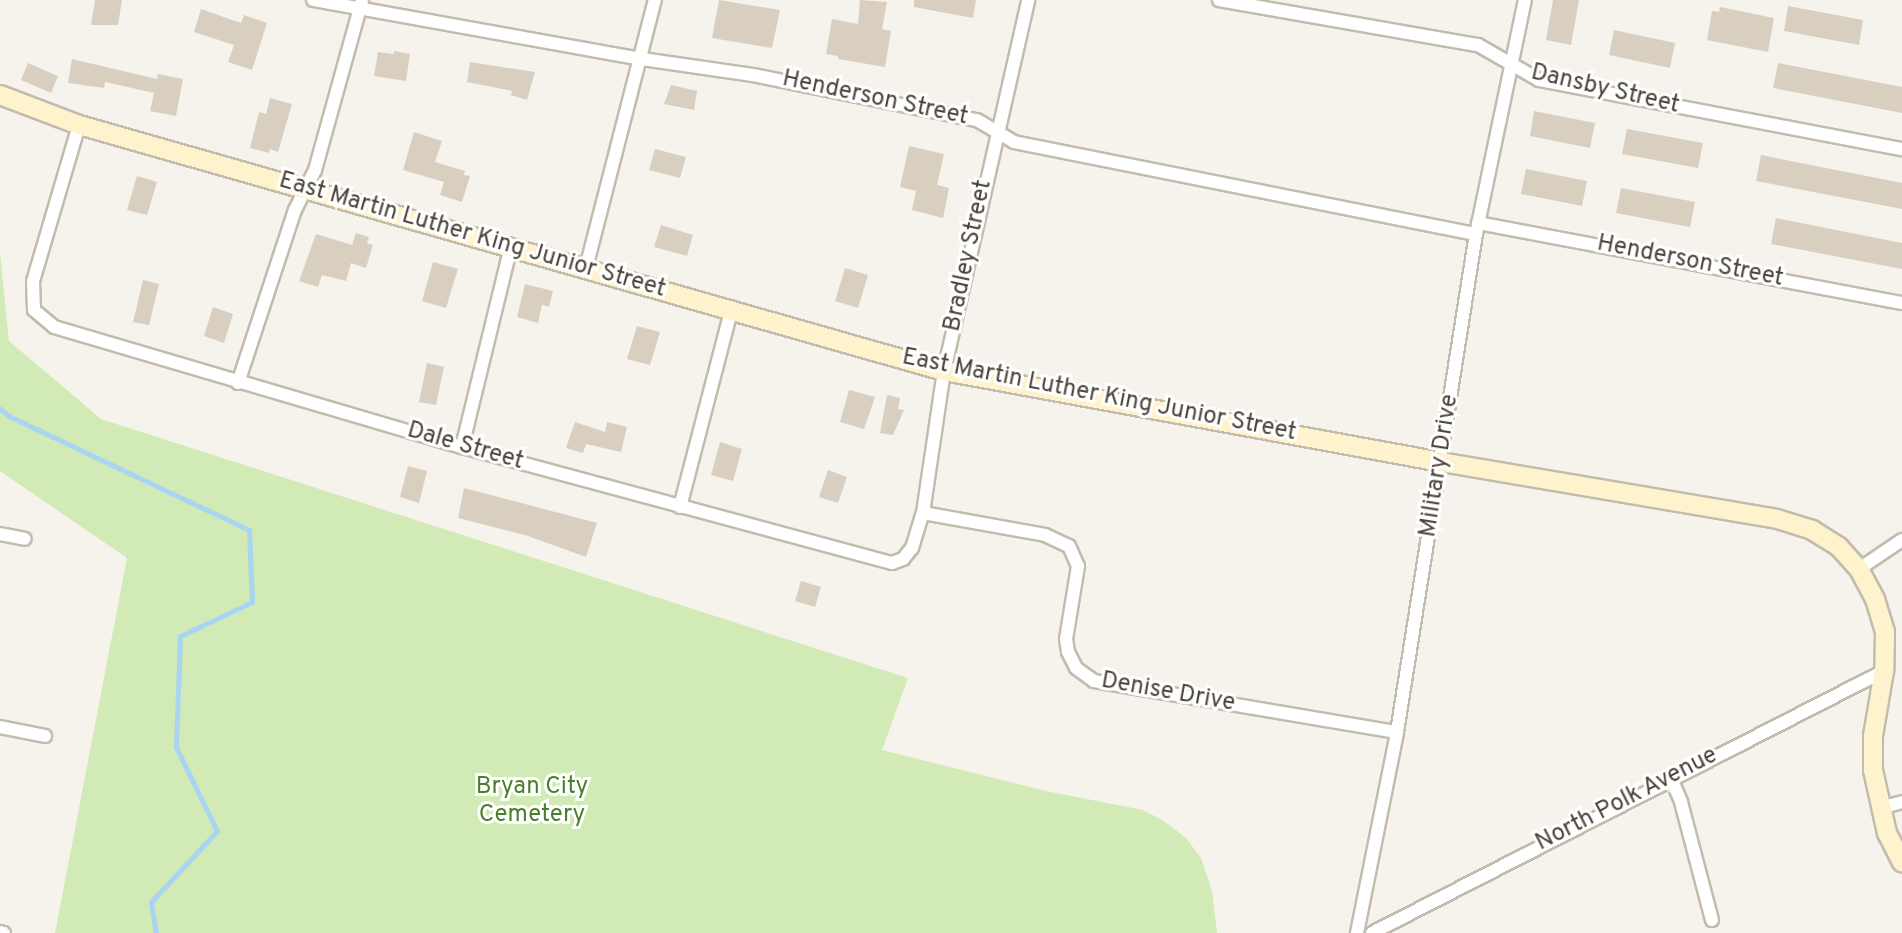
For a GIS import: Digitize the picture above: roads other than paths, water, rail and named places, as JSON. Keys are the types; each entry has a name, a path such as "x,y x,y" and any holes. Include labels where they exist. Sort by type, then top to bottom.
{"street":[{"name":"Henderson Street","path":"313,0 361,4 642,59 753,75 977,120 996,128 1014,142 1902,303"},
{"path":"586,268 655,0"},
{"name":"Bradley Street","path":"903,559 912,548 923,513 944,371 996,128 1028,0"},
{"name":"Dansby Street","path":"1219,0 1478,45 1539,80 1902,149"},
{"name":"Military Drive","path":"1357,933 1397,732 1477,228 1525,0"},
{"path":"238,383 295,210 315,170 361,4"},
{"name":"East Martin Luther King Junior Street","path":"0,95 79,125 732,308 944,371 1441,462 1777,519 1825,539 1859,569 1875,599 1885,632 1884,671 1873,736 1873,770 1880,808 1902,862"},
{"name":"Dale Street","path":"79,125 33,281 34,310 54,327 462,447 882,563 903,559"},
{"path":"462,447 511,246"},
{"path":"680,507 732,308"},
{"name":"Denise Drive","path":"923,513 1045,535 1069,546 1078,566 1066,639 1068,652 1076,668 1094,681 1397,732"},
{"path":"0,534 25,539"},
{"path":"1859,569 1902,540"},
{"name":"North Polk Avenue","path":"1372,933 1884,671"},
{"path":"0,727 45,736"},
{"path":"1671,778 1681,802 1712,920"},
{"path":"1880,808 1902,802"}],"waterway":[{"path":"0,409 249,530 252,602 180,636 176,747 217,831 151,902 156,933"}],"park label":[{"name":"Bryan City Cemetery","path":"532,802"}]}
